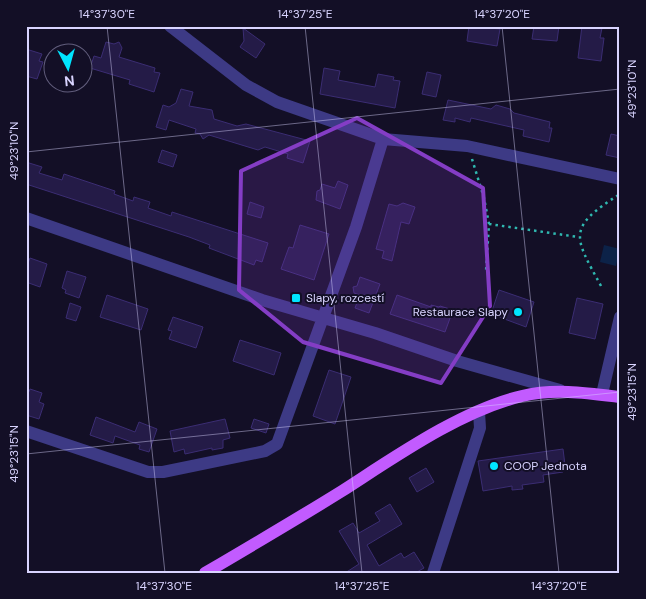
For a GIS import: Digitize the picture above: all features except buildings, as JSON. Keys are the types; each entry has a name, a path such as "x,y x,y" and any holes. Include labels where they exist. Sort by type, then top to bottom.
{"main road":[{"path":"205,573 341,492 413,445 500,402 524,395 564,391 620,397"}],"street":[{"path":"170,26 246,85 277,102 383,139 467,146 620,179"},
{"path":"26,431 148,472 163,472 265,451 277,444 356,227 383,139"},
{"path":"26,218 262,300 457,361 564,391"},
{"path":"602,394 620,317"},
{"path":"433,573 480,428 479,412"}],"path":[{"path":"467,146 477,171 489,224 486,271"},
{"path":"601,286 580,246 578,237 590,217 601,206 620,194"},
{"path":"489,224 578,237"}],"highlighted area":[{"path":"357,118 483,188 490,306 441,383 303,342 239,290 241,171"}],"water":[{"path":"604,245 620,249 616,266 600,262"}],"place":[{"name":"Slapy, rozcestí","path":"296,298"},
{"name":"Restaurace Slapy","path":"518,312"},
{"name":"COOP Jednota","path":"494,466"}]}
